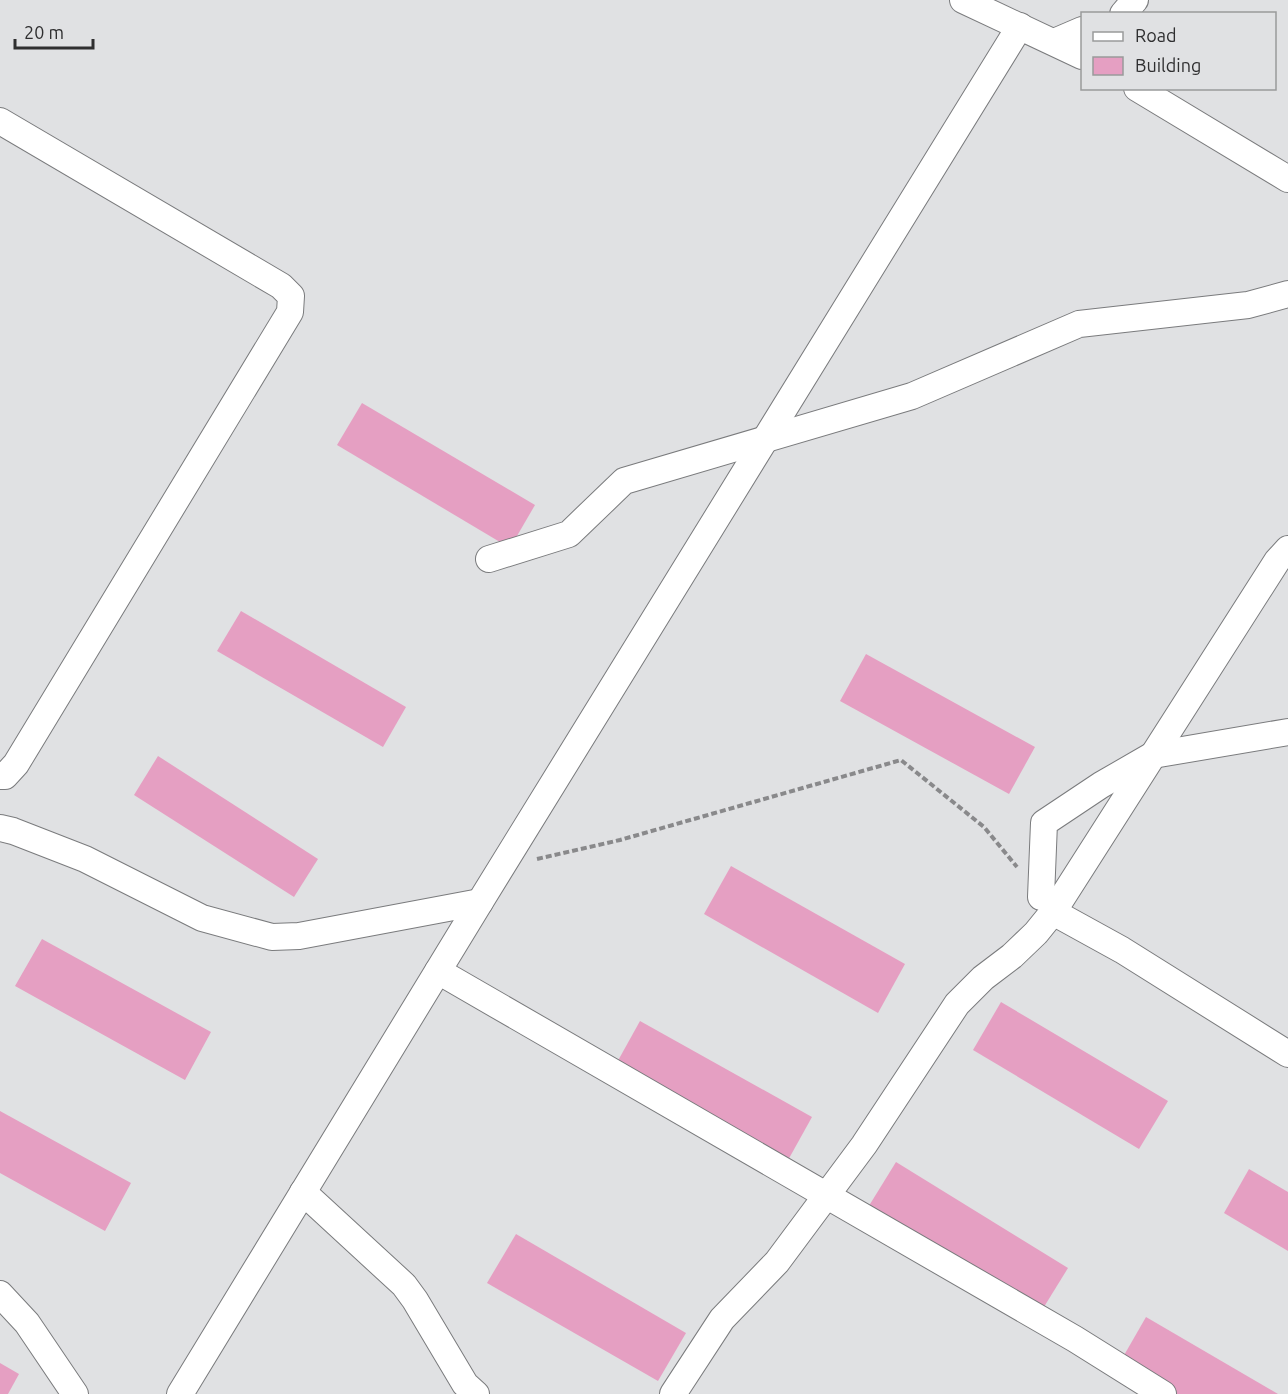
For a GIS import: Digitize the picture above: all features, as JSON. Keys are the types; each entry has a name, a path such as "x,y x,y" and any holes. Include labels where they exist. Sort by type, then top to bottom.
{"street":[{"path":"963,0 1081,55"},
{"path":"1125,12 1135,0"},
{"path":"180,1394 1020,26"},
{"path":"1054,42 1081,31"},
{"path":"1140,90 1288,179"},
{"path":"0,121 281,286 291,296 290,312 284,322 16,764 5,776 0,776"},
{"path":"489,559 569,534 624,481 912,396 1079,324 1248,305 1288,294"},
{"path":"673,1394 722,1319 777,1262 864,1144 957,1004 1036,933 1047,904 1154,755 1277,561 1288,549"},
{"path":"1047,904 1044,823 1101,785 1154,755 1288,732"},
{"path":"0,828 85,860 202,918 272,937 299,936 480,902"},
{"path":"1047,904 1288,1054"},
{"path":"438,971 1075,1339 1163,1394"},
{"path":"303,1192 404,1285 465,1384 476,1394"},
{"path":"0,1294 27,1323 75,1394"}],"path":[{"path":"501,868 620,840 901,760 984,827 1047,904"}],"building":[{"path":"362,403 535,505 510,548 337,445"},
{"path":"241,611 406,707 383,747 217,651"},
{"path":"866,654 1035,747 1009,794 840,701"},
{"path":"158,756 318,859 294,897 134,795"},
{"path":"731,866 905,964 878,1013 704,914"},
{"path":"42,939 211,1032 185,1080 15,986"},
{"path":"1001,1002 1168,1101 1139,1149 973,1050"},
{"path":"640,1021 812,1117 787,1162 615,1066"},
{"path":"0,1111 131,1183 105,1231 0,1173"},
{"path":"896,1162 1068,1268 1039,1315 867,1209"},
{"path":"1249,1169 1288,1192 1288,1251 1224,1213"},
{"path":"516,1234 686,1333 658,1381 487,1283"},
{"path":"1146,1317 1278,1394 1170,1394 1119,1364"},
{"path":"0,1363 19,1374 8,1394 0,1394"}]}
